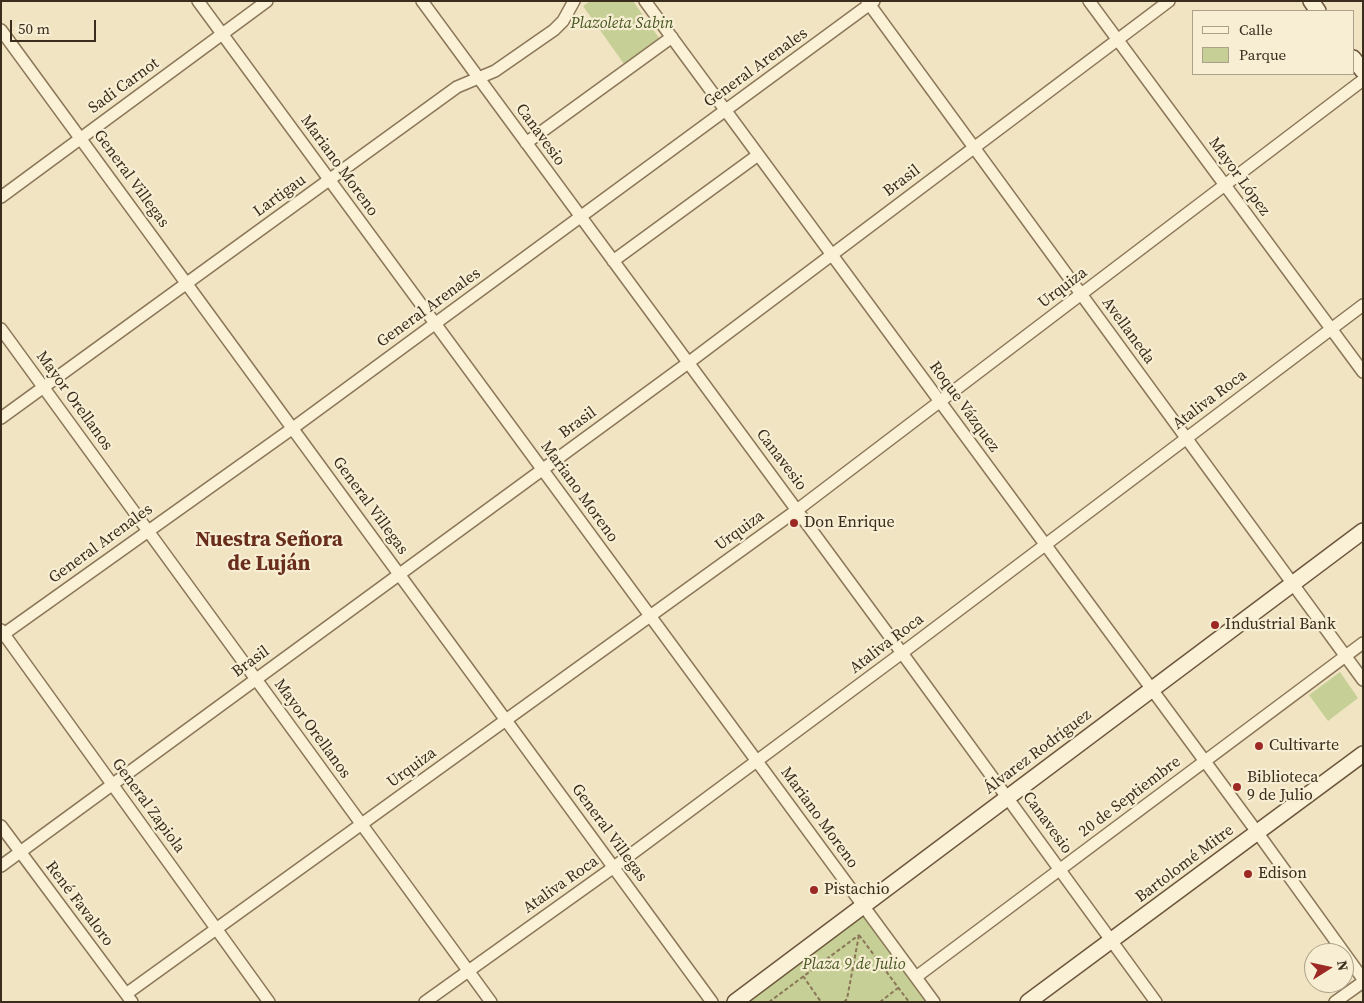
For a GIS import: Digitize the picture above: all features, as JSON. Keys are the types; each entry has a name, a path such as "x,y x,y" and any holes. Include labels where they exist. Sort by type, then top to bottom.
{"main road":[{"path":"1354,59 1363,71"},
{"name":"Álvarez Rodríguez","path":"735,1002 1363,531"},
{"name":"Bartolomé Mitre","path":"1028,1002 1363,754"}],"street":[{"name":"Mariano Moreno","path":"198,1 934,1002"},
{"name":"Sadi Carnot","path":"1,197 267,1"},
{"name":"Canavesio","path":"422,1 902,652 1156,1002"},
{"name":"Lartigau","path":"1,418 458,87 495,71 554,30 563,21 574,1"},
{"name":"Roque Vázquez","path":"646,1 1257,832 1363,980"},
{"name":"Mayor López","path":"1089,1 1363,372"},
{"name":"Brasil","path":"1,866 688,363 1169,1"},
{"name":"General Arenales","path":"2,634 293,428 870,2"},
{"name":"Avellaneda","path":"870,2 974,148 1363,680"},
{"name":"General Villegas","path":"1,30 712,1002"},
{"path":"526,143 672,37"},
{"name":"Urquiza","path":"129,998 216,929 797,510 1363,80"},
{"path":"613,261 758,155"},
{"name":"Ataliva Roca","path":"425,1002 614,867 757,761 1363,305"},
{"name":"Mayor Orellanos","path":"1,329 491,1002"},
{"name":"General Zapiola","path":"2,634 269,1002"},
{"name":"20 de Septiembre","path":"916,977 1363,643"},
{"name":"René Favaloro","path":"1,826 129,998"},
{"path":"1335,1002 1363,980"}],"path":[{"path":"770,1002 859,935"},
{"path":"859,935 909,1002"},
{"path":"844,1002 848,1000 859,935"},
{"path":"803,976 821,1002"},
{"path":"880,1002 898,988"}],"green space":[{"name":"Plazoleta Sabin","path":"590,1 633,1 659,38 624,64 583,6"},
{"path":"1340,672 1358,698 1328,721 1309,695"},
{"name":"Plaza 9 de Julio","path":"862,914 927,1002 744,1002"}],"place":[{"name":"Don Enrique","path":"794,523"},
{"name":"Industrial Bank","path":"1215,625"},
{"name":"Cultivarte","path":"1259,746"},
{"name":"Biblioteca 9 de Julio","path":"1237,787"},
{"name":"Edison","path":"1248,874"},
{"name":"Pistachio","path":"814,890"}],"district":[{"name":"Nuestra Señora de Luján","path":"269,553"}]}
